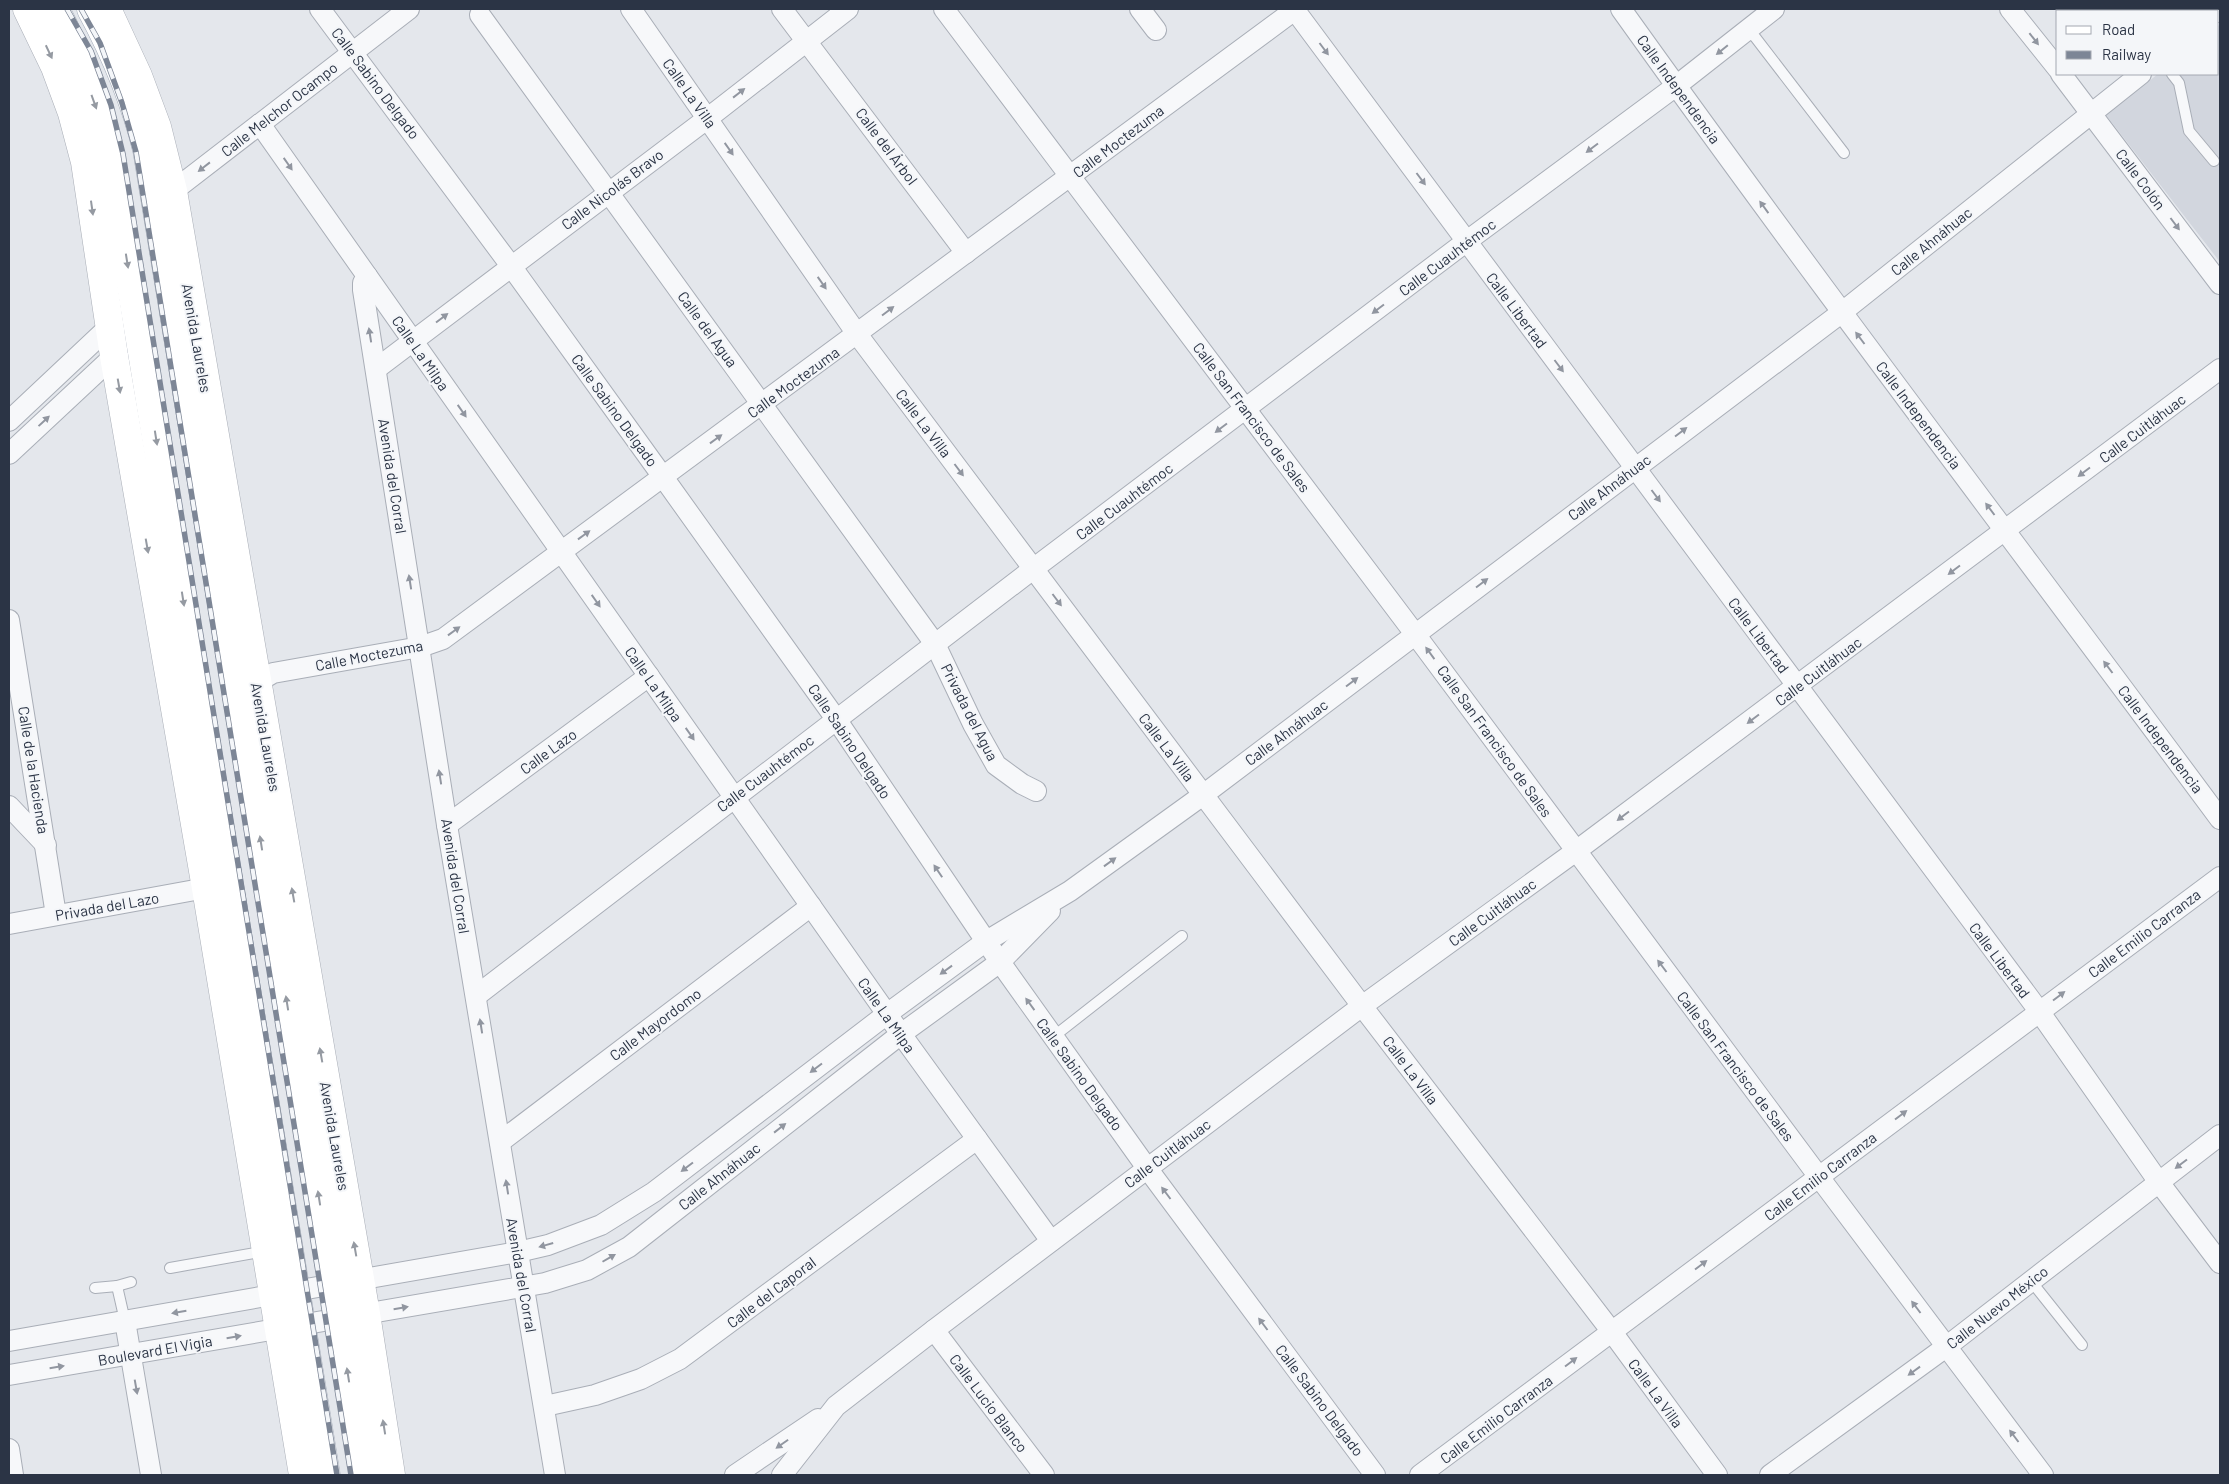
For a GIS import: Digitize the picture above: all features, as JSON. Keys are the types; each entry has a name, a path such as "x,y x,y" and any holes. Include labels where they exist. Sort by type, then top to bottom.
{"main road":[{"path":"26,9 55,67 86,162 114,356 267,1251 285,1294"},
{"path":"55,9 80,62 98,111 110,157 285,1294 291,1328 326,1475"},
{"name":"Avenida Laureles","path":"91,9 123,77 141,125 147,150 365,1475"},
{"name":"Avenida Laureles","path":"107,9 138,76 157,127 172,191 366,1314 392,1475"},
{"path":"291,1328 303,1475"}],"street":[{"name":"Calle Sabino Delgado","path":"320,9 511,266 664,477 836,719 985,942 1147,1168 1375,1475"},
{"name":"Calle Melchor Ocampo","path":"172,191 409,9"},
{"name":"Calle La Villa","path":"631,9 857,334 1362,1006 1612,1332 1717,1475"},
{"name":"Calle del Árbol","path":"782,9 966,253"},
{"name":"Calle Nicolás Bravo","path":"376,369 708,118 848,9"},
{"name":"Calle San Francisco de Sales","path":"944,9 1416,634 1576,852 2043,1475"},
{"path":"1140,9 1156,30"},
{"name":"Calle Moctezuma","path":"256,683 273,673 420,647 443,639 762,405 1295,9"},
{"name":"Calle Libertad","path":"1295,9 2039,1011 2158,1182 2220,1263"},
{"name":"Calle Independencia","path":"1621,9 1841,313 2220,819"},
{"name":"Calle Cuauhtémoc","path":"476,996 1033,569 1467,241 1676,86 1774,9"},
{"path":"2010,9 2056,66"},
{"name":"Calle del Agua","path":"480,15 936,644"},
{"name":"Calle Colón","path":"2062,75 2220,284"},
{"name":"Calle Ahnáhuac","path":"285,1294 548,1245 602,1225 654,1192 887,1014 985,942 1070,890 1203,795 1841,313 2140,75"},
{"name":"Calle La Milpa","path":"260,124 901,1034 1051,1241"},
{"name":"Avenida del Corral","path":"367,276 363,283 363,290 448,825 555,1475"},
{"path":"9,421 110,326"},
{"path":"9,454 114,356"},
{"name":"Calle Cuitláhuac","path":"782,1475 836,1406 934,1330 1362,1006 1576,852 2220,369"},
{"name":"Calle de la Hacienda","path":"9,623 56,915"},
{"name":"Privada del Agua","path":"936,644 973,724 996,765 1022,784 1036,791"},
{"name":"Calle Lazo","path":"448,825 649,676"},
{"path":"9,806 46,845"},
{"name":"Calle Emilio Carranza","path":"1420,1475 2220,877"},
{"name":"Privada del Lazo","path":"9,924 206,888"},
{"name":"Calle Ahnáhuac","path":"291,1328 545,1283 587,1270 629,1247 901,1034 1000,962 1070,890"},
{"name":"Calle Mayordomo","path":"500,1142 811,906"},
{"name":"Calle Nuevo México","path":"1770,1475 1946,1347 2220,1135"},
{"name":"Calle del Caporal","path":"545,1406 595,1395 641,1379 680,1359 977,1139"},
{"path":"9,1341 285,1294"},
{"path":"125,1322 151,1475"},
{"name":"Boulevard El Vigia","path":"9,1374 291,1328"},
{"name":"Calle Lucio Blanco","path":"934,1330 1044,1475"},
{"path":"735,1475 836,1406"},
{"path":"9,1449 13,1475"}],"lane":[{"path":"1746,30 1755,37 1844,153"},
{"path":"2173,75 2178,83 2190,131 2214,161"},
{"path":"1053,1037 1182,936"},
{"path":"170,1268 267,1251"},
{"path":"2031,1281 2082,1345"},
{"path":"95,1288 117,1286 131,1282"},
{"path":"117,1286 125,1322"}],"shaded area":[{"path":"2219,25 2220,262 2106,115 2157,75 2219,75"}],"railway":[{"path":"67,9 91,51 111,105 123,154 337,1475"},
{"path":"81,9 100,43 122,103 136,152 351,1475"}]}
